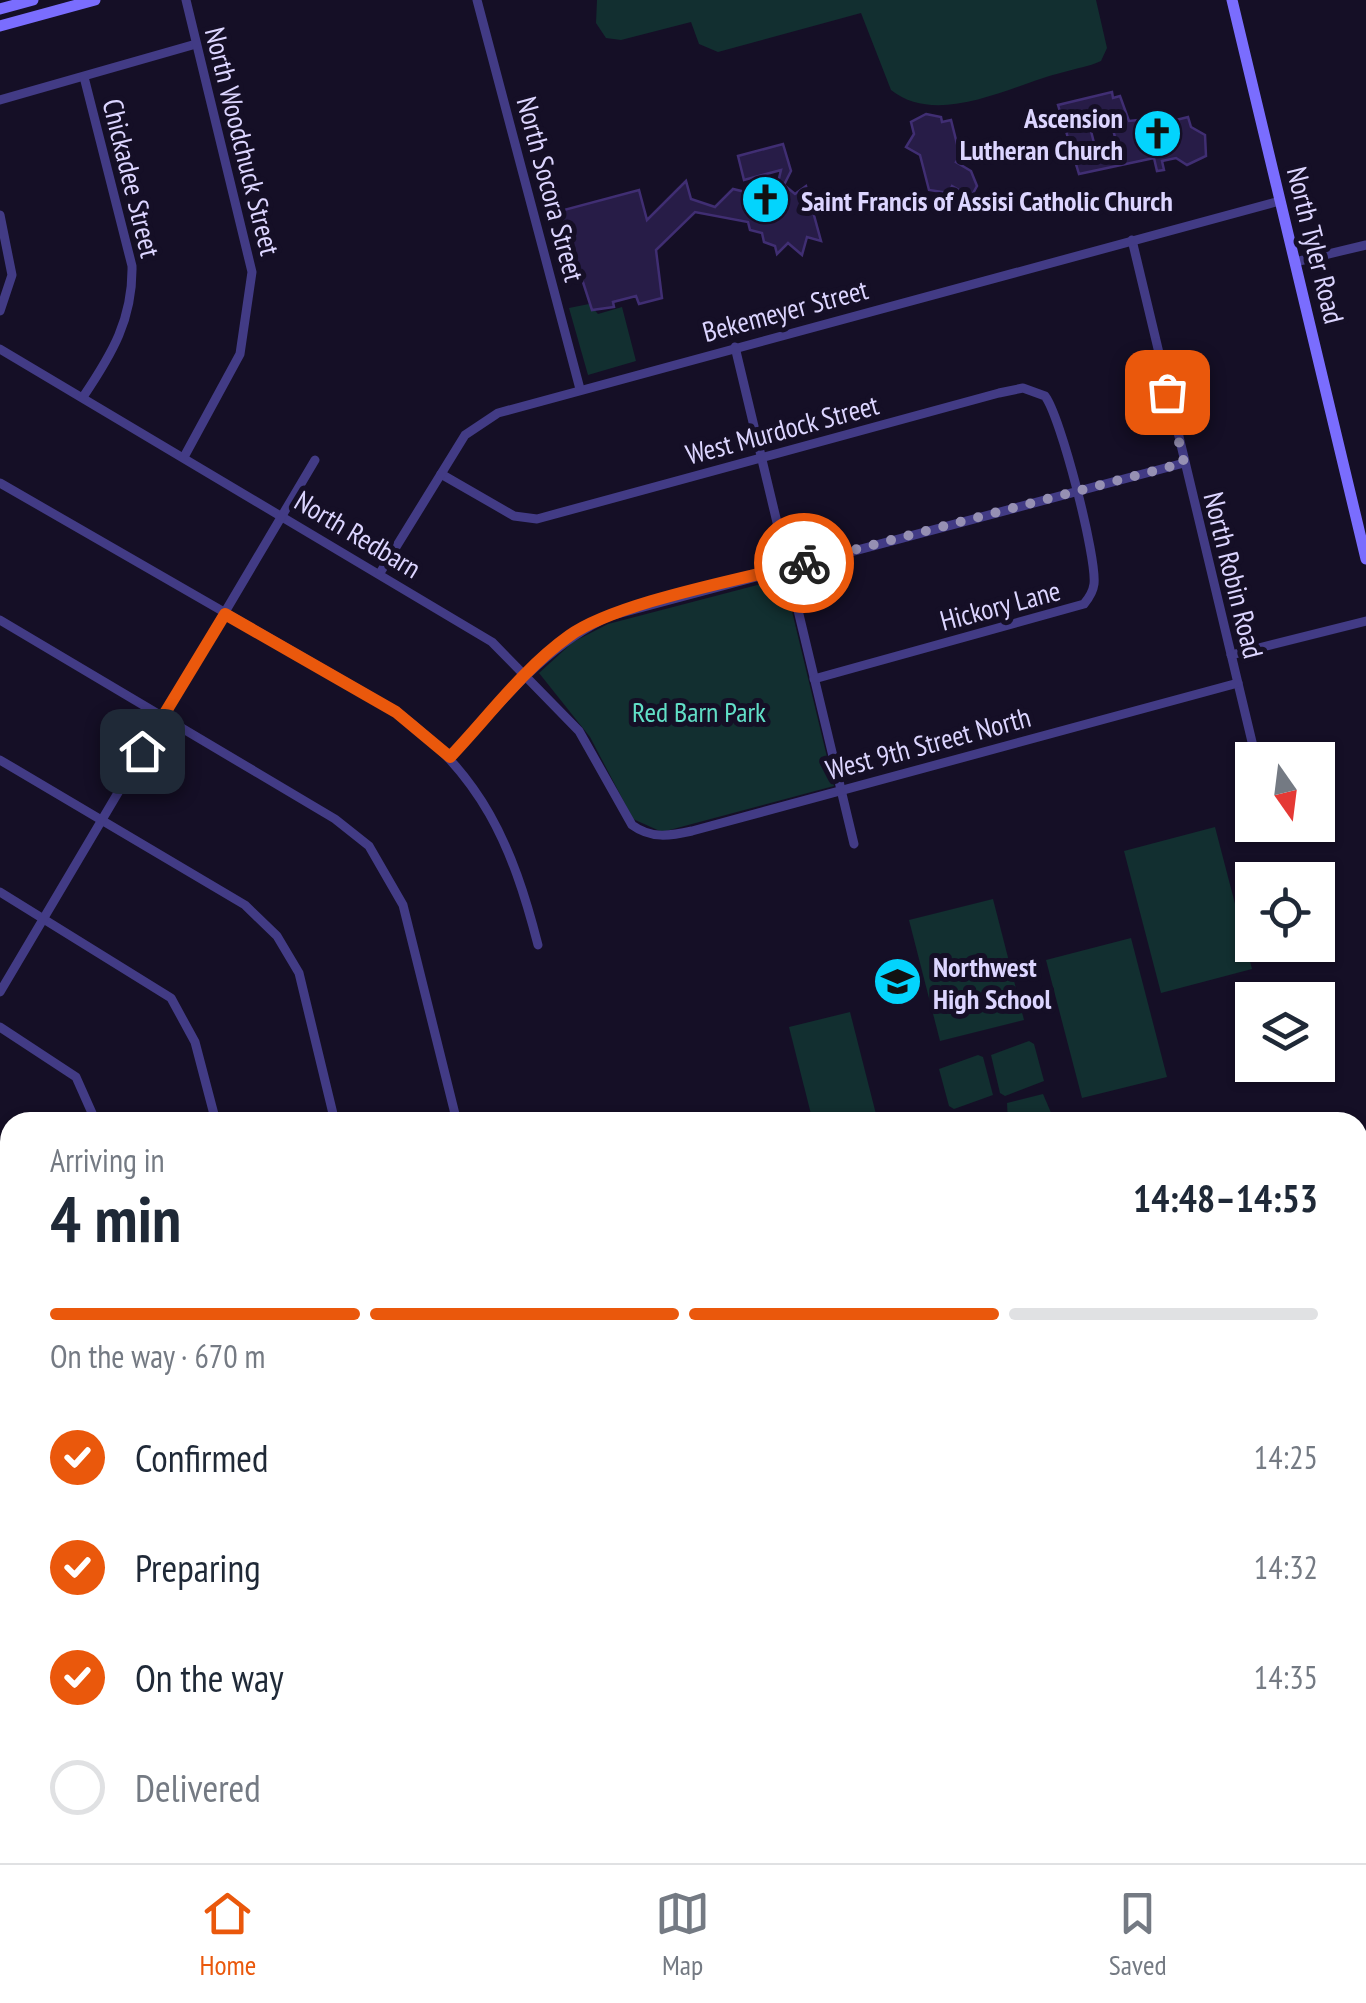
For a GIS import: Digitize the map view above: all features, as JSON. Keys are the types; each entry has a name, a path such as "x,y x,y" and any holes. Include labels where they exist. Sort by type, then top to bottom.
{"main road":[{"path":"0,9 33,0"},
{"path":"0,26 95,0"},
{"name":"North Tyler Road","path":"1232,0 1366,559"}],"street":[{"name":"North Woodchuck Street","path":"184,458 240,354 252,272 186,0"},
{"name":"North Socora Street","path":"477,0 580,389"},
{"path":"0,100 196,44"},
{"name":"Chickadee Street","path":"83,397 115,348 132,295 132,266 84,77"},
{"name":"Bekemeyer Street","path":"380,573 465,435 486,418 580,389 1280,202"},
{"path":"0,215 12,275 0,311"},
{"name":"North Robin Road","path":"1132,240 1252,742"},
{"path":"1294,262 1366,245"},
{"path":"735,347 854,844"},
{"name":"North Redbarn","path":"0,349 492,642 528,674 579,731 632,825"},
{"name":"West Murdock Street","path":"441,474 526,519 1024,388 1036,390 1051,404 1076,492"},
{"path":"0,992 315,460"},
{"path":"450,757 570,634 610,616 1184,463"},
{"path":"0,483 396,712 450,757 468,776 498,826 523,888 538,945"},
{"name":"Hickory Lane","path":"814,679 1084,604 1094,578 1076,492"},
{"path":"0,620 358,834 382,863 410,930 455,1112"},
{"path":"1231,655 1366,621"},
{"name":"West 9th Street North","path":"632,825 644,833 670,836 1238,683"},
{"path":"0,760 245,905 278,936 299,973 333,1112"},
{"path":"0,892 171,998 195,1042 213,1112"},
{"path":"0,1027 76,1077 92,1112"}],"green space":[{"path":"597,0 1096,0 1107,48 1101,61 1092,65 976,100 931,105 910,101 891,90 861,13 718,52 699,44 691,22 621,40 606,38 596,23"},
{"path":"589,304 598,314 622,307 636,361 588,375 569,308"},
{"name":"Red Barn Park","path":"784,578 834,786 662,832 633,819 590,737 539,673 573,642 608,624"},
{"path":"1215,827 1235,904 1235,962 1250,962 1252,969 1161,993 1124,851"},
{"path":"993,899 1024,1020 940,1041 909,920"},
{"path":"1131,938 1167,1077 1082,1098 1046,960"},
{"path":"850,1012 875,1112 810,1112 789,1027"},
{"path":"1029,1041 1034,1044 1044,1081 1005,1096 1000,1093 991,1055"},
{"path":"978,1055 983,1057 993,1095 954,1109 949,1106 939,1069"},
{"path":"1043,1094 1051,1112 1007,1112 1007,1103"}],"building":[{"name":"Ascension Lutheran Church","path":"1112,92 1113,98 1120,96 1129,121 1157,118 1160,124 1188,117 1191,127 1205,135 1206,156 1187,165 1176,158 1162,161 1164,170 1157,171 1154,158 1079,174 1058,105","holes":["1110,118 1116,141 1095,147 1089,123"]},
{"path":"926,114 941,117 942,122 951,120 960,156 956,162 971,171 977,186 971,197 952,186 949,193 929,190 920,155 906,147 914,134 911,122"},
{"path":"783,144 791,171 784,185 795,194 806,186 821,241 807,237 802,255 788,243 777,254 775,246 764,242 762,233 750,230 748,222 695,212 656,250 662,298 639,304 636,296 613,302 614,307 592,310 560,211 639,190 647,220 686,181 691,199 715,207 733,189 774,199 781,170 744,180 738,156"}],"way so far":[{"path":"804,563 1184,463 1167,392"}],"place":[{"name":"Ascension Lutheran Church","path":"1158,133"},
{"name":"Saint Francis of Assisi Catholic Church","path":"766,200"},
{"name":"Northwest High School","path":"898,982"}],"route":[{"path":"142,751 225,614 396,712 450,757 538,662 570,634 610,616 804,563"}]}
